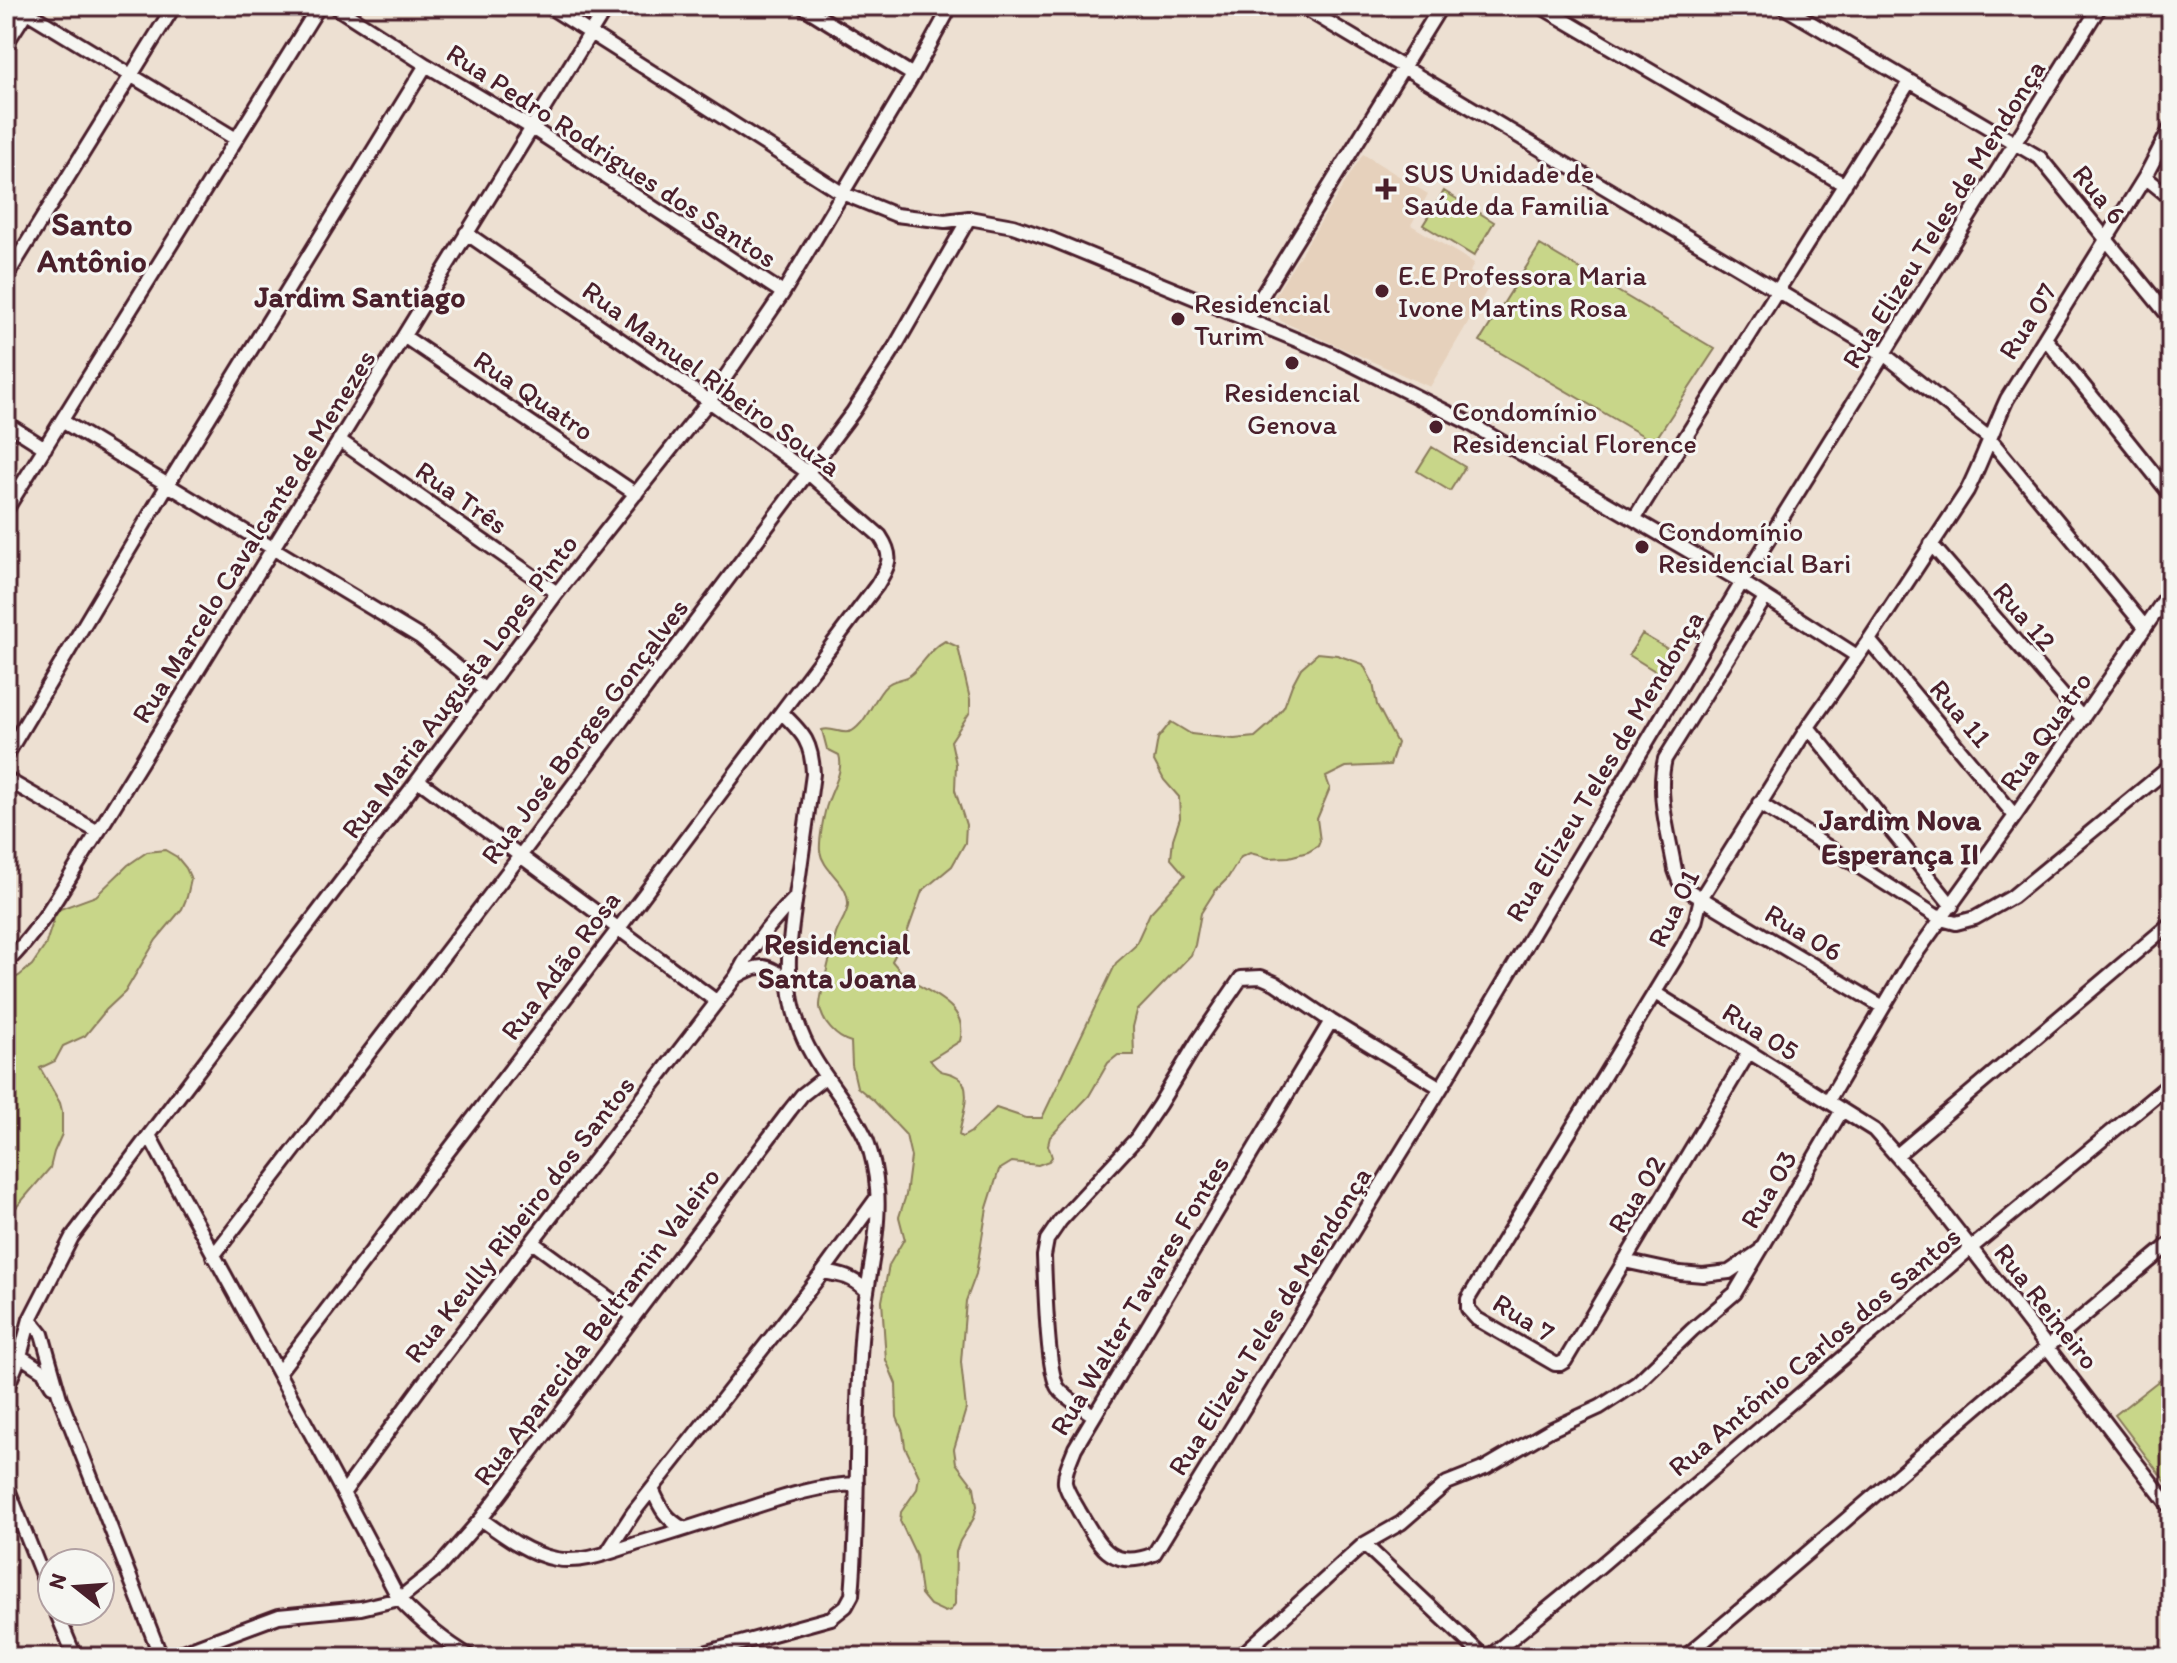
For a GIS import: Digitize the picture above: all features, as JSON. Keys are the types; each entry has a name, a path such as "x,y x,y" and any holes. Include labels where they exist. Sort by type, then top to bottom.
{"street":[{"path":"6,277 174,6"},
{"path":"6,510 319,6"},
{"name":"Rua Pedro Rodrigues dos Santos","path":"334,6 532,128 783,293"},
{"path":"548,6 842,193 896,215 945,221 969,218 1013,226 1331,354 1469,423 1742,582 1857,656"},
{"name":"Rua Marcelo Cavalcante de Menezes","path":"6,963 42,920 98,832 607,6"},
{"path":"802,6 913,75"},
{"name":"Rua Maria Augusta Lopes Pinto","path":"6,1390 30,1319 72,1237 557,593 709,401 783,293 913,75 948,6"},
{"path":"1301,6 1885,355 1989,438 2145,627"},
{"path":"1247,320 1441,6"},
{"path":"1540,6 1845,185"},
{"name":"Rua 6","path":"1782,6 2040,158 2171,319"},
{"name":"Rua Elizeu Teles de Mendonça","path":"1154,1554 1441,1088 1742,582 2100,6"},
{"path":"6,44 24,8 236,139"},
{"path":"6,756 167,486 426,65"},
{"path":"1634,519 1909,82"},
{"name":"Rua 07","path":"1931,544 1967,491 2007,399 2145,177 2171,127"},
{"path":"2145,177 2171,198"},
{"name":"Rua José Borges Gonçalves","path":"213,1256 520,856 853,412 895,347 969,218"},
{"name":"Rua Manuel Ribeiro Souza","path":"466,233 807,472 880,536 888,548 889,565 877,585"},
{"name":"Rua Quatro","path":"405,337 636,494"},
{"path":"2045,338 2171,495"},
{"path":"62,421 420,637 485,690"},
{"path":"6,423 45,448"},
{"name":"Rua Três","path":"339,440 557,593"},
{"name":"Rua 01","path":"1468,1299 1655,993 1695,923 1701,898 1759,803 1931,544"},
{"name":"Rua 12","path":"1931,544 2083,719"},
{"name":"Rua Adão Rosa","path":"279,1372 877,585"},
{"name":"Rua Quatro","path":"1828,1101 1910,962 2171,590"},
{"name":"Rua 06","path":"1765,598 1665,759 1661,775 1662,791 1675,870 1686,889 1883,1007"},
{"name":"Rua 11","path":"1869,640 2015,816"},
{"path":"690,1657 831,1618 846,1606 852,1595 862,1330 878,1196 867,1142 812,1057 800,1029 789,981 790,932 813,774 812,754 800,730 782,713"},
{"path":"1808,727 1952,906"},
{"path":"1759,803 1941,919 1956,923 1975,918 2012,897 2171,766"},
{"path":"6,779 98,832"},
{"path":"418,780 716,1001"},
{"name":"Rua Keully Ribeiro dos Santos","path":"344,1492 436,1366 736,977 760,937 795,898"},
{"path":"1897,1155 2171,923"},
{"path":"736,977 757,966 774,969 789,981"},
{"path":"1093,1415 1057,1387 1051,1369 1044,1256 1047,1240 1060,1221 1136,1139 1241,978 1261,977 1275,983 1441,1088"},
{"name":"Rua 05","path":"1655,993 1842,1110"},
{"name":"Rua Walter Tavares Fontes","path":"1154,1554 1132,1561 1108,1552 1097,1541 1065,1486 1066,1473 1093,1415 1331,1021"},
{"name":"Rua 02","path":"1565,1361 1749,1052"},
{"name":"Rua Aparecida Beltramin Valeiro","path":"399,1599 439,1567 481,1519 790,1110 802,1095 825,1077"},
{"name":"Rua Antônio Carlos dos Santos","path":"1486,1657 1600,1566 1971,1248 2171,1083"},
{"name":"Rua Reineiro","path":"1842,1110 1874,1130 1897,1155 2171,1508"},
{"name":"Rua 03","path":"1624,1261 1703,1275 1729,1272 1760,1251 1842,1110"},
{"path":"149,1135 399,1599 447,1643 471,1657"},
{"path":"607,1553 616,1536 823,1272 878,1196"},
{"path":"532,1242 633,1316"},
{"path":"1685,1657 1821,1543 2047,1345 2171,1243"},
{"path":"1243,1654 1364,1544 1401,1523 1447,1483 1485,1468 1550,1430 1620,1396 1735,1293 1760,1251"},
{"path":"823,1272 845,1275 866,1290"},
{"name":"Rua 7","path":"1468,1299 1468,1309 1477,1319 1555,1364 1565,1361"},
{"path":"30,1319 42,1334 60,1398 161,1657"},
{"path":"20,1356 43,1371 60,1398"},
{"path":"6,1484 36,1560"},
{"path":"481,1519 537,1553 556,1559 577,1560 784,1497 820,1488 857,1484"},
{"path":"652,1489 670,1521 684,1529"},
{"path":"1364,1544 1486,1657"},
{"path":"169,1657 279,1616 361,1608 399,1599"},
{"path":"63,1627 75,1657"}],"shaded area":[{"name":"E.E Professora Maria Ivone Martins Rosa","path":"1363,154 1428,194 1411,225 1474,263 1470,272 1490,285 1430,387 1281,321 1273,309 1274,297"}],"green space":[{"path":"1444,191 1494,222 1474,256 1423,225"},
{"path":"1540,245 1715,349 1654,442 1480,341"},
{"path":"1432,447 1465,467 1450,491 1417,471"},
{"path":"1642,634 1673,652 1660,674 1629,655"},
{"path":"945,641 958,647 970,699 970,712 951,741 956,764 955,790 966,825 965,843 952,866 922,891 907,933 892,961 910,980 947,1003 959,1019 960,1041 930,1060 941,1071 953,1074 963,1082 966,1096 959,1135 962,1137 996,1108 1026,1118 1042,1118 1116,963 1135,946 1150,913 1185,875 1171,859 1180,818 1179,797 1164,780 1154,761 1158,738 1171,722 1191,734 1234,739 1255,737 1284,707 1301,668 1318,653 1337,655 1363,664 1373,683 1377,705 1397,743 1390,765 1346,767 1326,777 1330,788 1317,819 1318,846 1289,857 1269,858 1250,853 1241,857 1201,913 1191,955 1137,1011 1133,1027 1134,1055 1118,1055 1108,1063 1089,1096 1050,1137 1048,1145 1052,1157 1049,1161 1038,1165 1012,1162 999,1170 987,1208 976,1274 966,1301 961,1362 966,1409 954,1449 956,1463 974,1487 977,1506 956,1552 955,1604 945,1612 930,1605 921,1594 916,1555 900,1521 901,1512 917,1489 919,1476 905,1447 897,1417 896,1384 886,1360 882,1301 889,1265 905,1240 899,1217 906,1195 911,1157 906,1135 857,1087 851,1042 835,1033 821,1013 820,1001 829,960 848,905 844,890 822,858 820,846 825,812 840,767 839,755 827,749 822,730 844,732 858,727 886,686 909,676"},
{"path":"165,850 177,857 186,868 191,879 187,897 182,909 156,940 125,992 85,1036 63,1046 55,1061 40,1068 60,1103 62,1134 50,1168 8,1213 6,1235 6,1058 11,1044 6,1037 6,982 32,965 45,946 60,909 96,896 128,865 147,852"},
{"path":"2171,1371 2171,1489 2115,1415"}],"place":[{"name":"SUS Unidade de Saúde da Familia","path":"1386,189"},
{"name":"E.E Professora Maria Ivone Martins Rosa","path":"1382,291"},
{"name":"Residencial Turim","path":"1178,319"},
{"name":"Residencial Genova","path":"1292,363"},
{"name":"Condomínio Residencial Florence","path":"1436,427"},
{"name":"Condomínio Residencial Bari","path":"1642,547"}],"district":[{"name":"Santo Antônio","path":"92,242"},
{"name":"Jardim Santiago","path":"360,296"},
{"name":"Jardim Nova Esperança II","path":"1900,836"},
{"name":"Residencial Santa Joana","path":"837,960"}]}
